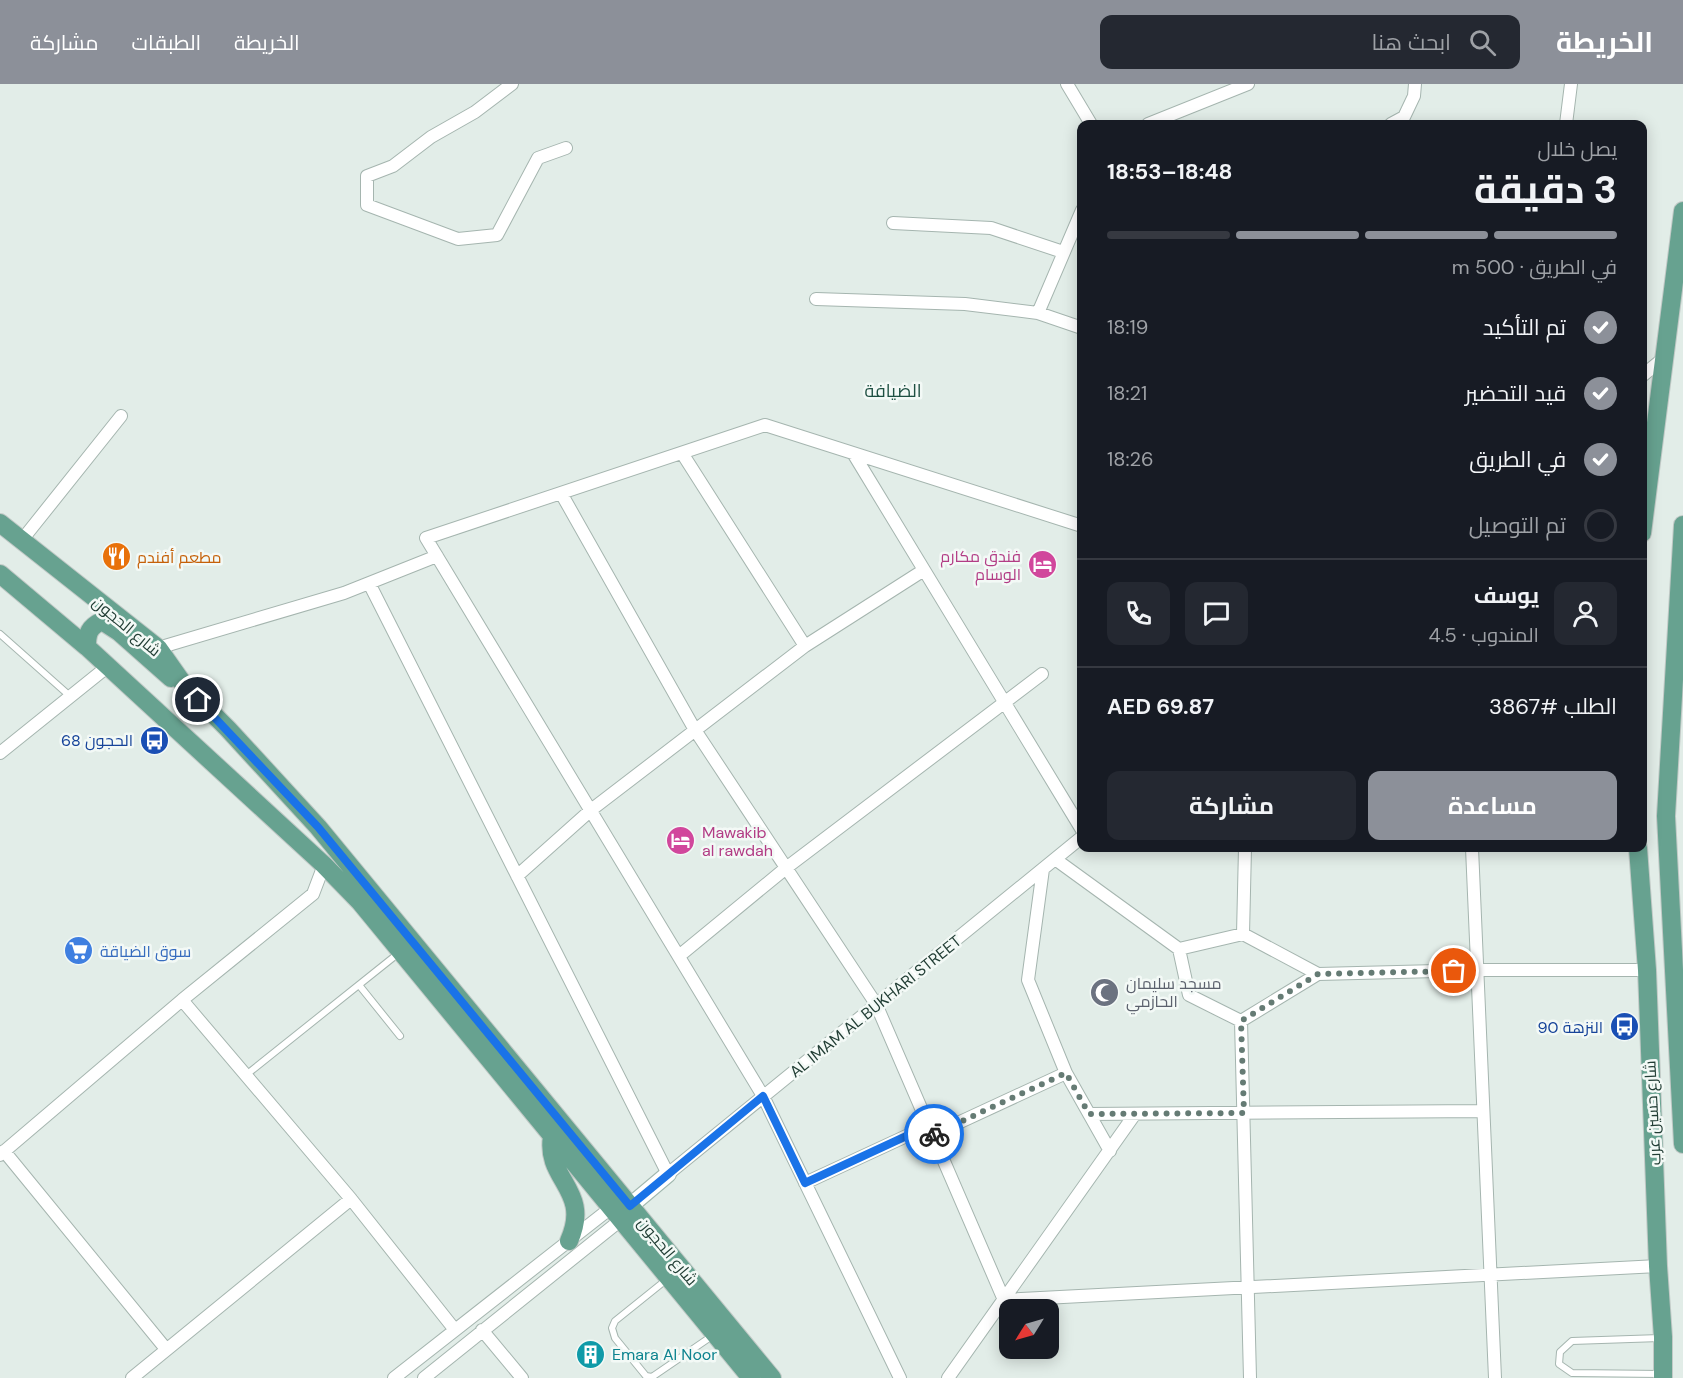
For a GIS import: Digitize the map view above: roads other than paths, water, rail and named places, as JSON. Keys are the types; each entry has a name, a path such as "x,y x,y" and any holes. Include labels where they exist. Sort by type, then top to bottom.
{"main road":[{"path":"1647,492 1683,211"},
{"name":"شارع الحجون","path":"0,523 158,648 184,685 228,729 318,827 621,1211 669,1277 751,1378"},
{"name":"شارع حسين عرب","path":"1683,525 1677,732 1666,816 1683,1144"},
{"name":"شارع الحجون","path":"0,574 87,647 324,865 360,902 552,1137 772,1378"},
{"path":"87,647 87,634 91,626 102,621 119,632 166,675 184,685"},
{"name":"شارع حسين عرب","path":"1638,852 1647,970 1663,1376"},
{"path":"552,1137 553,1161 568,1186 575,1205 575,1223 569,1240"}],"street":[{"path":"512,84 475,112 431,137 393,166 367,176 367,206 458,239 497,235 538,158 566,148"},
{"path":"1067,84 1089,120"},
{"path":"1158,120 1248,84"},
{"path":"1398,120 1404,117 1414,96 1415,84"},
{"path":"1566,120 1571,84"},
{"path":"1038,313 1077,222"},
{"path":"893,223 991,228 1064,252"},
{"path":"816,299 965,304 1038,313 1077,326"},
{"path":"1647,372 1664,358"},
{"path":"22,540 121,416"},
{"path":"900,1378 763,1096 426,538 765,425 1077,524"},
{"path":"682,453 805,646"},
{"path":"853,453 1077,822"},
{"path":"561,493 695,730 876,1004 1004,1299"},
{"path":"158,648 344,593 438,556"},
{"path":"517,876 591,810 805,646 924,570"},
{"path":"369,583 668,1174 424,1378"},
{"path":"0,753 107,667"},
{"path":"679,956 786,868 1042,674"},
{"name":"AL IMAM AL BUKHARI STREET","path":"668,1174 1077,841"},
{"path":"1243,934 1245,852"},
{"path":"1472,852 1495,1378"},
{"path":"1055,859 1179,949 1189,995 1241,1021"},
{"path":"166,1349 2,1153 182,1000 313,894 324,865"},
{"path":"1043,868 1028,980 1066,1073 1110,1151"},
{"path":"1179,949 1243,934 1318,974 1477,970 1647,970"},
{"path":"1241,1021 1318,974"},
{"path":"182,1000 351,1199 455,1330"},
{"path":"1241,1021 1250,1378"},
{"path":"805,1183 1066,1073"},
{"path":"1089,1114 1483,1111"},
{"path":"1005,1299 1136,1114"},
{"path":"132,1378 351,1199"},
{"path":"394,1378 569,1240 621,1211"},
{"path":"1023,1299 1658,1266"},
{"path":"948,1378 999,1307"},
{"path":"482,1330 522,1378"}],"lane":[{"path":"0,634 71,697"},
{"path":"246,1075 400,952"},
{"path":"359,985 400,1036"},
{"path":"669,1277 615,1321 612,1328 615,1338 646,1376 652,1377 715,1334"},
{"path":"1663,1337 1572,1341 1560,1352 1559,1364 1572,1372 1663,1376"}],"place":[{"name":"مطعم أفندم","path":"116,557"},
{"name":"فندق مكارم الوسام","path":"1042,565"},
{"name":"الحجون 68","path":"154,740"},
{"name":"Mawakib al rawdah","path":"681,841"},
{"name":"سوق الضياقة","path":"79,951"},
{"name":"مسجد سليمان الحازمي","path":"1105,992"},
{"name":"النزهة 90","path":"1624,1027"},
{"name":"Emara Al Noor","path":"591,1354"}],"district":[{"name":"الضيافة","path":"893,391"}]}
